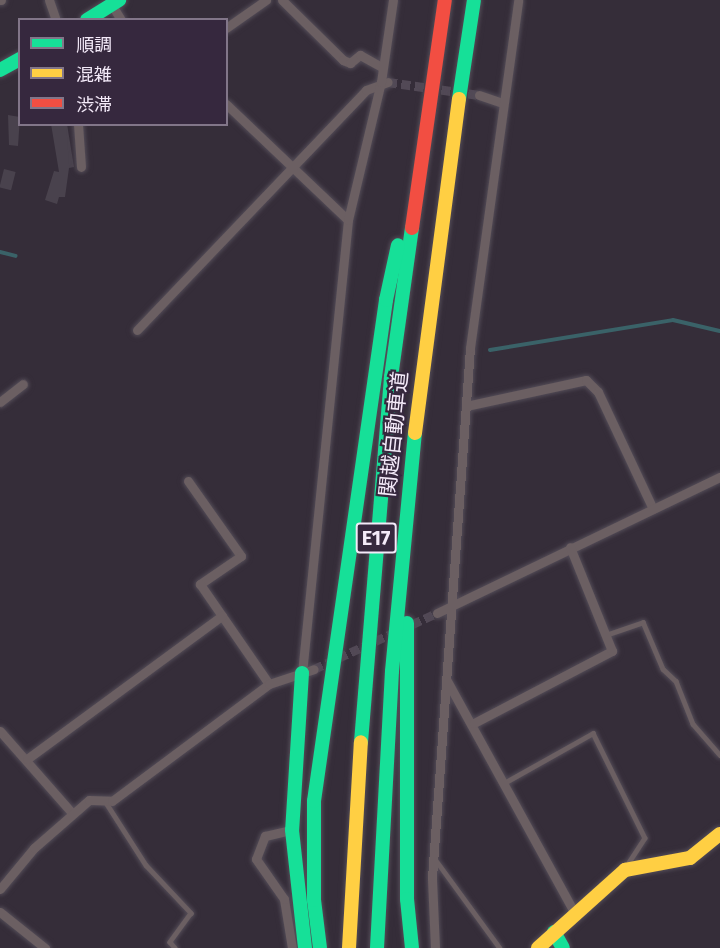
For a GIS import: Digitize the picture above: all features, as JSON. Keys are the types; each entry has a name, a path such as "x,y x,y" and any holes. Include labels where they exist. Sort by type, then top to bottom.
{"main road":[{"name":"関越自動車道","path":"349,948 380,493 424,129 445,0"},
{"name":"関越自動車道","path":"377,948 392,671 408,498 434,267 474,0"},
{"path":"90,18 116,3"},
{"path":"0,70 18,59"},
{"path":"320,948 313,847 314,801 386,300 424,129"},
{"path":"408,498 407,899 412,948"},
{"path":"305,948 292,830 308,671"},
{"path":"538,948 574,912 625,870 690,858 720,834"},
{"path":"554,932 563,948"}],"street":[{"path":"49,0 55,18"},
{"path":"228,27 266,0"},
{"path":"282,0 343,60 350,63 360,55 383,68"},
{"path":"0,889 34,848 88,800 112,801 269,684 308,671 348,220 384,82 383,68 393,0"},
{"path":"435,948 430,923 433,856 466,406 502,103 518,0"},
{"path":"116,3 121,18"},
{"path":"136,330 366,90 384,82"},
{"path":"479,95 502,103"},
{"path":"228,106 348,220"},
{"path":"78,126 81,167"},
{"path":"466,406 586,380 598,392 653,509"},
{"path":"0,402 23,384"},
{"path":"438,613 720,477"},
{"path":"188,481 241,556 200,584 269,684"},
{"path":"474,723 612,651 570,548"},
{"path":"27,759 222,616"},
{"path":"446,679 474,723 574,912"},
{"path":"0,731 27,759 72,813"},
{"path":"292,830 265,836 256,859 284,899 292,948"},
{"path":"0,912 45,948"}],"lane":[{"path":"606,635 643,622 663,669 676,681 693,723 720,755"},
{"path":"504,783 593,733 645,838 625,870"},
{"path":"105,801 159,882 191,913 170,942 175,948"},
{"path":"433,856 500,948"}],"building":[{"path":"8,115 18,117 19,126 18,146 9,145"},
{"path":"51,126 67,126 74,167 69,168 65,197 59,197 57,204 45,200 54,171 59,172"},
{"path":"4,169 16,172 11,190 0,188"}],"waterway":[{"path":"0,252 16,256"},
{"path":"490,350 673,320 720,331"}],"tunnel":[{"path":"388,82 479,95"},
{"path":"314,669 437,613"}],"traffic: fast":[{"path":"90,18 119,0"},
{"path":"459,99 474,0"},
{"path":"0,70 18,60"},
{"path":"361,742 391,377 412,228"},
{"path":"320,948 314,900 314,801 386,300 398,245"},
{"path":"377,948 392,671 415,433"},
{"path":"407,623 407,899 412,948"},
{"path":"302,673 292,830 305,948"},
{"path":"554,932 563,948"}],"traffic: slow":[{"path":"415,433 459,99"},
{"path":"349,948 361,742"},
{"path":"538,948 625,870 690,858 720,834"}],"traffic: jam":[{"path":"412,228 445,0"}]}
